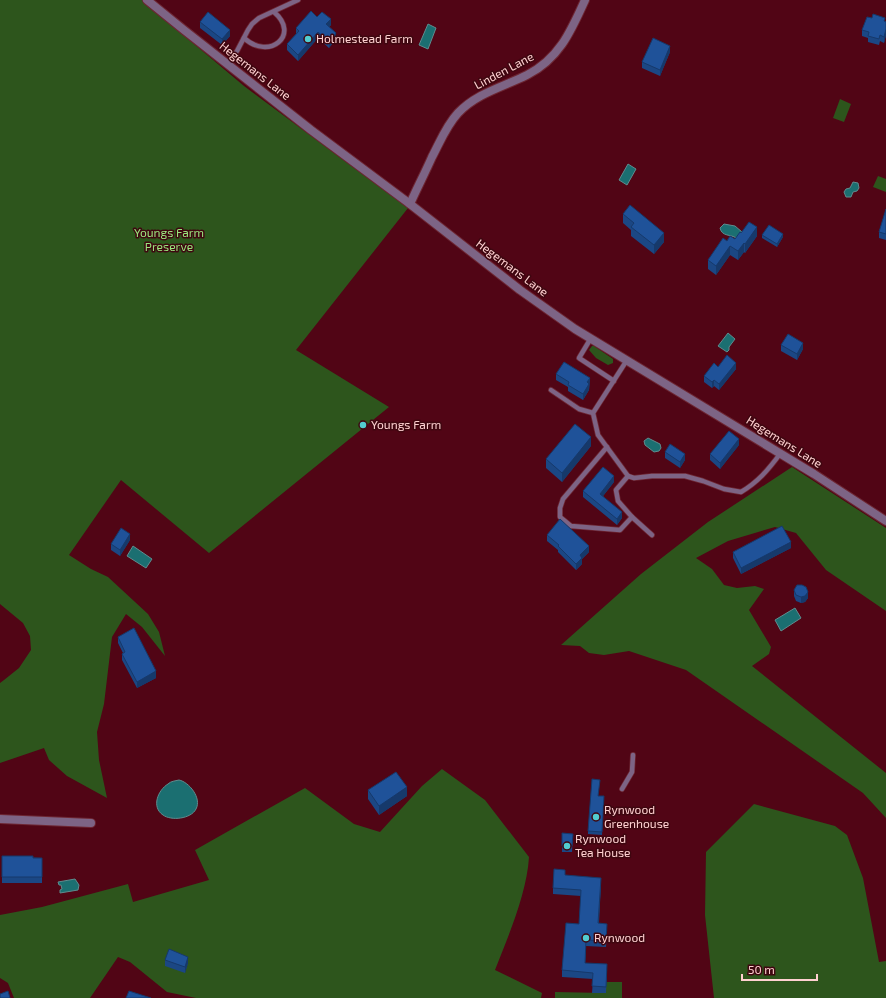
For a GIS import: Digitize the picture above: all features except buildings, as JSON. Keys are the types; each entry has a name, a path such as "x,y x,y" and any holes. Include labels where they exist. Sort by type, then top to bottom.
{"street":[{"name":"Hegemans Lane","path":"147,0 311,130 410,204 520,290 591,338 886,521"},
{"name":"Linden Lane","path":"410,204 443,134 458,113 485,93 526,75 537,69 553,56 573,26 585,0"},
{"path":"0,819 91,823"}],"lane":[{"path":"227,64 237,51 252,24 259,18 298,0"},
{"path":"244,38 249,43 263,47 272,47 278,44 283,37 284,30 280,17 274,12"},
{"path":"591,338 579,358 614,381"},
{"path":"627,360 594,413 598,435 628,476 634,478 652,476 685,476 703,480 724,489 741,492 754,484 770,468 780,454"},
{"path":"551,390 579,409 594,413"},
{"path":"607,447 563,499 560,508 560,517 571,526 620,530 632,517"},
{"path":"628,476 616,490 618,501 632,517 652,535"},
{"path":"622,789 632,772 633,755"}],"green space":[{"name":"Youngs Farm Preserve","path":"0,0 142,0 244,86 408,208 296,350 389,407 209,553 121,480 69,555 91,569 108,577 148,614 159,632 165,656 142,627 126,614 112,637 104,704 97,732 99,760 107,798 67,776 49,760 44,748 0,763 0,683 19,668 31,650 30,636 23,623 0,604"},
{"path":"840,99 851,104 844,122 833,118"},
{"path":"878,176 886,179 886,192 873,187"},
{"path":"592,346 613,359 613,363 608,365 596,358 589,350"},
{"path":"792,467 886,528 886,611 826,570 796,533 775,527 728,541 696,558 712,569 724,585 737,588 755,586 764,589 749,610 771,647 769,654 752,666 886,773 886,818 863,793 686,670 629,651 604,655 589,653 580,646 561,645 641,574 708,522"},
{"path":"442,769 485,800 529,857 521,900 495,970 542,993 541,998 196,998 167,992 130,962 118,957 90,998 14,998 8,983 0,978 0,915 42,907 128,884 133,902 209,880 195,850 305,788 354,824 380,832 422,786"},
{"path":"754,804 835,826 847,835 863,878 879,962 886,961 886,998 714,998 705,915 706,852"},
{"path":"606,982 622,982 622,998 555,998 555,992 605,993"}],"water":[{"path":"428,24 436,28 428,49 419,45"},
{"path":"628,164 636,169 627,185 619,180"},
{"path":"853,182 858,183 859,188 857,191 853,192 851,197 846,197 844,192 846,189 850,188"},
{"path":"724,224 735,226 742,232 742,234 736,238 723,233 720,228"},
{"path":"728,333 735,339 727,352 718,346"},
{"path":"648,438 660,444 661,448 659,451 654,452 645,445 644,441"},
{"path":"133,546 152,559 146,568 127,556"},
{"path":"795,608 801,618 781,631 775,620"},
{"path":"179,780 183,781 194,791 197,800 196,809 190,815 185,817 167,817 159,812 157,808 157,799 164,787 170,782"},
{"path":"75,879 79,885 78,890 60,893 60,890 62,889 58,882"}],"place":[{"name":"Holmestead Farm","path":"308,39"},
{"name":"Youngs Farm","path":"363,425"},
{"name":"Rynwood Greenhouse","path":"596,817"},
{"name":"Rynwood Tea House","path":"567,846"},
{"name":"Rynwood","path":"586,938"}]}
